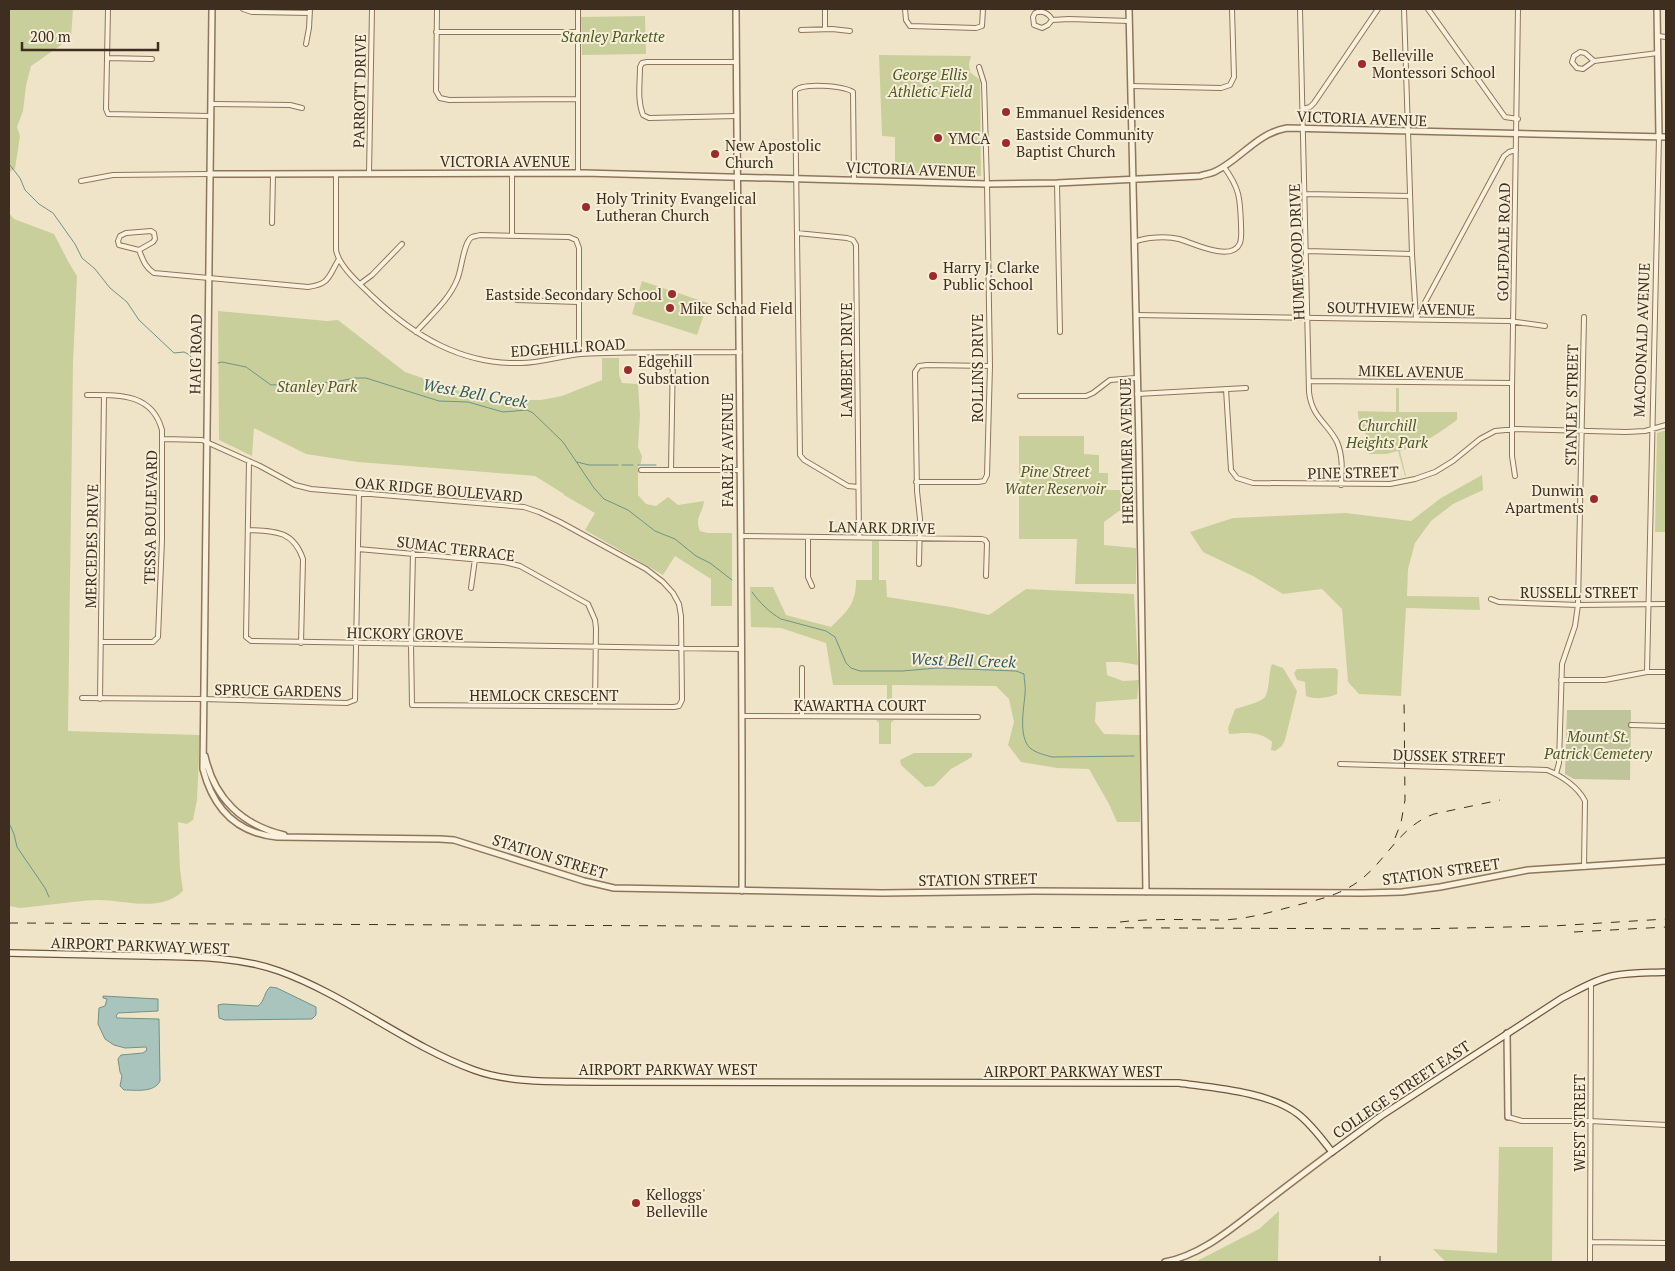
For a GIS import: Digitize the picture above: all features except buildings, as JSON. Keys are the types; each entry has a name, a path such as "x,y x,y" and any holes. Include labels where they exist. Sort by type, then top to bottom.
{"main road":[{"name":"AIRPORT PARKWAY WEST","path":"9,953 182,957 244,962 278,970 340,1000 440,1055 475,1070 494,1075 535,1080 598,1082 1179,1083 1228,1089 1257,1096 1281,1105 1298,1114 1332,1152"},
{"name":"COLLEGE STREET EAST","path":"1332,1152 1381,1116 1562,998 1591,983 1610,976 1626,973 1666,972"}],"street":[{"path":"108,9 106,109 108,114 210,116"},
{"name":"HAIG ROAD","path":"203,699 212,9"},
{"path":"243,9 252,12 310,11 306,44"},
{"name":"PARROTT DRIVE","path":"370,174 372,9"},
{"path":"436,9 436,91 440,98 448,100 578,99"},
{"path":"578,9 578,173"},
{"name":"FARLEY AVENUE","path":"736,9 740,352 742,891"},
{"path":"825,9 825,29"},
{"path":"905,9 906,20 910,26 976,28 982,26 983,9"},
{"name":"HERCHIMER AVENUE","path":"1129,9 1146,892"},
{"path":"1131,86 1220,88 1230,85 1234,77 1232,9"},
{"name":"HUMEWOOD DRIVE","path":"1300,9 1310,399 1314,411 1334,436 1339,447 1342,458 1341,485"},
{"path":"1303,109 1310,107 1314,103 1378,9"},
{"path":"1404,9 1416,319"},
{"path":"1428,9 1505,117 1518,119"},
{"name":"GOLFDALE ROAD","path":"1515,476 1512,456 1512,384 1518,119 1518,9"},
{"name":"MACDONALD AVENUE","path":"1646,672 1659,137 1657,9"},
{"path":"1038,12 1048,14 1052,20 1048,26 1042,28 1034,25 1033,22 1035,13 1038,12"},
{"path":"1052,20 1129,21"},
{"path":"801,30 850,31"},
{"path":"436,32 578,32"},
{"path":"1658,36 1666,37"},
{"path":"1594,61 1585,53 1580,52 1574,56 1572,62 1577,68 1583,69 1594,61 1658,53"},
{"path":"107,58 152,59"},
{"path":"736,62 647,62 642,64 640,107 643,114 649,118 737,116"},
{"name":"ROLLINS DRIVE","path":"916,482 984,481 987,475 990,366 987,184 984,83 979,67"},
{"path":"854,179 853,92 848,89 827,86 802,86 798,88 795,91 800,455 804,460 848,486 858,487"},
{"path":"211,104 290,105 302,108"},
{"name":"VICTORIA AVENUE","path":"81,181 113,175 578,173 987,184 1057,183 1200,176 1224,167 1263,136 1280,129 1666,137"},
{"path":"1416,319 1504,156 1516,150"},
{"path":"1134,242 1166,238 1178,239 1212,251 1223,252 1234,250 1240,245 1240,200 1238,189 1224,167"},
{"path":"272,223 273,174"},
{"path":"139,250 143,262 154,273 308,287 320,285 328,279 339,259 336,250 336,174"},
{"path":"512,174 512,236"},
{"path":"1057,183 1060,332"},
{"path":"1306,194 1410,196"},
{"path":"151,231 155,239 139,250 119,245 120,236 126,233 151,231"},
{"name":"LAMBERT DRIVE","path":"797,234 847,238 853,240 856,245 858,537"},
{"path":"416,332 448,296 462,269 466,245 471,238 480,235 569,237 576,240 579,248 579,354"},
{"path":"360,284 372,275 402,244"},
{"path":"1307,251 1412,254"},
{"name":"EDGEHILL ROAD","path":"339,259 379,303 416,332 446,349 474,359 526,363 579,354 740,352"},
{"path":"518,300 578,302"},
{"name":"SOUTHVIEW AVENUE","path":"1136,315 1416,319 1514,322 1545,326"},
{"name":"STANLEY STREET","path":"1556,774 1559,764 1562,664 1575,626 1578,605 1584,317"},
{"path":"671,470 673,353"},
{"path":"919,564 920,519 916,482 915,372 919,366 927,365 990,366"},
{"path":"1020,396 1086,396 1110,380 1136,378"},
{"name":"MIKEL AVENUE","path":"1309,381 1512,384"},
{"path":"1137,394 1246,388"},
{"name":"PINE STREET","path":"1226,389 1231,470 1237,478 1253,483 1390,484 1420,478 1445,466 1488,434 1495,431 1512,429 1626,432 1652,429 1666,425"},
{"name":"TESSA BOULEVARD","path":"88,395 130,397 149,408 160,422 163,439 162,540 158,637 153,642 101,642"},
{"name":"MERCEDES DRIVE","path":"100,698 104,395"},
{"name":"OAK RIDGE BOULEVARD","path":"163,439 207,442 303,488 524,507 539,512 646,569 663,582 673,593 679,604 682,630 681,649"},
{"name":"HICKORY GROVE","path":"249,461 246,637 250,641 742,649"},
{"path":"641,470 740,470"},
{"name":"SPRUCE GARDENS","path":"82,698 347,703 355,700 359,493"},
{"path":"248,530 282,534 290,538 300,551 303,559 301,643"},
{"name":"LANARK DRIVE","path":"740,536 982,539 987,543 986,576"},
{"path":"808,537 808,577 812,586"},
{"name":"SUMAC TERRACE","path":"358,549 504,562 520,566 588,604 595,620 595,706"},
{"path":"411,644 413,553"},
{"path":"471,588 475,559"},
{"name":"RUSSELL STREET","path":"1492,599 1499,602 1578,605 1666,604"},
{"name":"HEMLOCK CRESCENT","path":"411,644 412,705 679,706 682,700 681,649"},
{"path":"802,668 802,716"},
{"path":"1561,680 1614,679 1646,672 1666,672"},
{"name":"STATION STREET","path":"203,699 203,769 206,782 212,797 226,814 249,831 263,836 295,838 454,840 584,881 614,888 882,893 1033,891 1337,894 1402,892 1440,887 1528,870 1666,861"},
{"name":"KAWARTHA COURT","path":"742,716 978,717"},
{"path":"1631,725 1666,726"},
{"name":"STATION STREET","path":"203,746 211,775 217,788 232,808 242,817 258,826 295,838"},
{"name":"DUSSEK STREET","path":"1340,764 1547,770 1556,774"},
{"path":"1556,774 1580,792 1585,801 1584,867"},
{"name":"WEST STREET","path":"1590,1262 1591,983"},
{"path":"1507,1033 1508,1117 1522,1120 1666,1125"},
{"name":"COLLEGE STREET EAST","path":"1165,1262 1178,1260 1198,1250 1237,1224 1332,1152"},
{"path":"1590,1242 1666,1243"}],"green space":[{"path":"9,9 73,9 71,38 31,66 23,111 17,127 20,136 15,169 9,172"},
{"name":"Stanley Parkette","path":"645,16 646,54 582,55 581,17"},
{"name":"George Ellis Athletic Field","path":"879,55 971,56 970,72 980,80 981,176 895,173 895,137 882,136"},
{"path":"9,213 14,219 54,234 77,276 73,363 68,731 200,735 197,800 193,820 187,824 178,822 183,891 174,898 164,902 142,904 97,900 20,908 9,906"},
{"name":"Mike Schad Field","path":"642,281 708,303 697,335 632,314"},
{"name":"Stanley Park","path":"218,311 327,321 338,320 405,372 486,400 541,400 562,396 602,380 602,358 619,358 619,375 622,383 638,384 640,415 638,447 642,456 641,463 638,466 638,495 646,504 656,506 668,497 678,505 704,501 698,519 700,531 707,533 732,533 732,606 711,606 711,579 675,556 663,575 585,530 595,513 535,476 358,462 306,454 254,428 252,456 219,440"},
{"name":"Churchill Heights Park","path":"1396,388 1399,388 1399,412 1457,412 1457,420 1444,429 1423,442 1400,451 1406,476 1398,451 1387,454 1369,454 1367,439 1358,417 1358,411 1396,412"},
{"path":"1666,430 1666,532 1655,532 1657,433"},
{"name":"Pine Street Water Reservoir","path":"1019,436 1084,436 1084,454 1099,455 1099,473 1108,473 1108,490 1135,490 1135,509 1119,511 1104,522 1104,545 1136,548 1136,584 1075,584 1077,539 1019,539"},
{"path":"1482,475 1483,490 1453,504 1431,521 1415,543 1408,569 1407,596 1479,597 1480,610 1406,608 1401,696 1359,694 1348,682 1342,609 1322,589 1283,594 1253,576 1203,552 1190,532 1233,518 1346,513 1411,521 1441,498"},
{"path":"872,541 879,541 879,580 886,580 887,597 989,615 1026,589 1134,594 1138,665 1106,662 1107,675 1123,681 1139,680 1137,699 1096,702 1095,722 1104,734 1140,735 1140,822 1117,822 1089,769 1057,768 1021,762 1008,745 1014,722 1009,699 996,686 892,685 892,709 887,709 887,685 833,685 826,643 781,628 751,627 750,587 773,587 786,615 831,627 850,607 856,589 856,580 872,580"},
{"path":"1272,664 1283,668 1297,691 1285,740 1282,746 1275,751 1271,750 1272,742 1267,738 1251,733 1229,734 1228,728 1235,709 1257,702 1265,697"},
{"path":"1335,668 1338,670 1337,694 1322,698 1306,696 1305,682 1297,680 1294,673 1297,669"},
{"name":"Mount St. Patrick Cemetery","path":"1567,710 1631,710 1630,780 1574,779 1565,774"},
{"path":"876,720 894,720 891,723 891,744 879,744 879,723"},
{"path":"914,753 972,753 972,757 951,769 934,786 925,787 901,765 900,760"},
{"path":"1499,1147 1553,1147 1552,1262 1446,1262 1433,1249 1497,1253"},
{"path":"1279,1211 1278,1262 1195,1262 1259,1229"}],"water":[{"path":"270,987 277,988 316,1007 316,1015 312,1019 225,1020 219,1018 218,1005 258,1006"},
{"path":"103,996 158,999 158,1011 118,1013 116,1016 117,1018 159,1019 160,1081 154,1087 144,1090 124,1090 120,1086 122,1076 118,1059 121,1055 143,1053 147,1050 146,1047 125,1048 114,1045 105,1039 98,1024 99,1008 105,1006 107,999 103,998"}],"waterway":[{"name":"West Bell Creek","path":"9,164 20,178 25,190 39,204 53,213 75,244 82,258 95,269 110,288 127,302 139,320 174,353 184,352 190,355 194,364 197,364"},
{"name":"West Bell Creek","path":"218,363 222,362 246,367 271,385 334,382 366,378 439,401 468,402 503,412 527,410 533,413 563,442 594,488 604,499 628,510 655,531 675,539 696,556 710,563 732,580"},
{"path":"577,462 589,465 618,465"},
{"path":"622,465 633,465"},
{"path":"638,465 656,465"},
{"name":"West Bell Creek","path":"752,592 765,607 781,619 826,631 835,637 846,663 851,668 860,671 902,671 937,668 1016,671 1024,674 1024,736 1030,748 1038,753 1052,757 1134,756"},
{"path":"9,823 17,847 49,897"}],"railway":[{"path":"1395,838 1401,823 1405,800 1404,696"},
{"path":"1120,922 1223,920 1250,917 1329,896 1348,888 1360,880 1409,829 1421,820 1434,814 1500,800"},
{"path":"9,923 1415,929 1553,926 1666,919"},
{"path":"1574,932 1666,927"},
{"path":"1380,1256 1380,1262"}],"place":[{"name":"Belleville Montessori School","path":"1362,64"},
{"name":"Emmanuel Residences","path":"1006,112"},
{"name":"YMCA","path":"938,138"},
{"name":"Eastside Community Baptist Church","path":"1006,143"},
{"name":"New Apostolic Church","path":"715,154"},
{"name":"Holy Trinity Evangelical Lutheran Church","path":"586,207"},
{"name":"Harry J. Clarke Public School","path":"933,276"},
{"name":"Eastside Secondary School","path":"672,294"},
{"name":"Mike Schad Field","path":"670,308"},
{"name":"Edgehill Substation","path":"628,370"},
{"name":"Dunwin Apartments","path":"1594,499"},
{"name":"Kelloggs' Belleville","path":"636,1203"}]}
